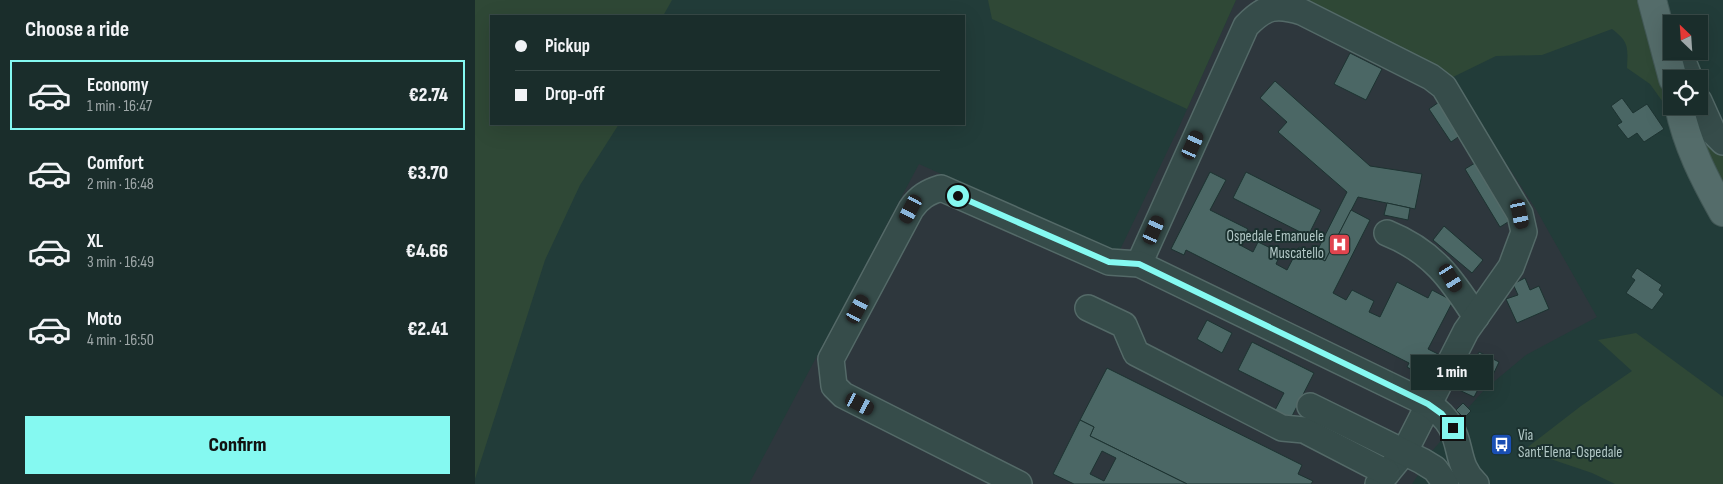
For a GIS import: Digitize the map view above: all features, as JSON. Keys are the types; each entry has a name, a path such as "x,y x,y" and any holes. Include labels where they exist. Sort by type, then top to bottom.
{"main road":[{"path":"1652,0 1663,26"},
{"path":"1681,115 1683,126 1700,169 1723,212"}],"street":[{"path":"1088,308 1124,325 1135,353 1282,428 1303,430 1382,478 1405,452 1466,331 1511,267 1523,232 1520,214 1444,87 1431,77 1302,12 1283,6 1271,8 1257,14 1246,26 1139,264"},
{"path":"1705,115 1713,132 1723,142"},
{"path":"1019,484 843,395 834,386 831,358 911,209 917,200 930,191 941,188 1109,262 1139,264 1428,404 1442,414 1453,428 1466,473 1476,484"},
{"path":"1387,233 1411,243 1451,278 1476,317"},
{"path":"1310,406 1405,452 1436,479 1456,438"}],"shaded area":[{"name":"Ospedale Emanuele Muscatello","path":"1236,0 1294,0 1451,78 1537,211 1597,317 1526,355 1484,390 1468,408 1471,411 1433,450 1428,451 1416,468 1418,475 1412,484 749,484 919,164 1118,254 1179,127"}],"green space":[{"path":"475,0 672,0 664,15 490,15 490,125 618,125 580,185 545,260 475,479"},
{"path":"988,0 1236,0 1187,109 992,19"},
{"path":"1294,0 1642,0 1663,80 1663,102 1650,84 1627,68 1626,46 1622,38 1612,29 1542,55 1496,56 1451,78"},
{"path":"1700,134 1711,140 1723,154 1723,184"},
{"path":"1636,333 1723,397 1723,484 1615,484 1592,473 1524,450 1581,406 1632,371 1598,340"}],"building":[{"path":"1350,53 1382,69 1366,100 1334,84"},
{"path":"1275,81 1370,166 1422,174 1415,209 1358,197 1325,261 1315,255 1347,192 1278,132 1287,122 1260,98"},
{"path":"1622,98 1633,113 1647,104 1664,129 1644,142 1637,133 1628,139 1617,125 1622,122 1611,106"},
{"path":"1442,100 1464,133 1451,142 1429,109"},
{"path":"1480,160 1516,217 1500,227 1465,169"},
{"path":"1210,172 1226,180 1210,210 1248,229 1240,245 1253,252 1258,242 1281,253 1276,264 1287,270 1299,247 1325,261 1351,210 1370,220 1333,293 1346,300 1352,290 1374,301 1369,312 1380,317 1397,282 1428,298 1432,290 1453,301 1428,349 1438,354 1431,368 1422,364 1418,373 1407,367 1409,363 1186,250 1184,255 1171,249"},
{"path":"1246,172 1321,210 1308,236 1233,198"},
{"path":"1387,203 1410,208 1408,220 1384,215"},
{"path":"1444,226 1483,260 1472,273 1433,240"},
{"path":"1637,268 1662,285 1659,290 1664,294 1652,310 1626,293 1635,280 1631,277"},
{"path":"1525,278 1530,290 1539,286 1549,309 1517,323 1506,299 1518,295 1513,284"},
{"path":"1207,320 1232,333 1222,353 1197,339"},
{"path":"1252,342 1314,373 1290,420 1274,412 1284,393 1238,370"},
{"path":"1479,352 1499,362 1492,377 1486,374 1474,397 1459,390"},
{"path":"1107,368 1302,465 1298,474 1313,481 1311,484 1187,484 1090,436 1094,427 1080,420"},
{"path":"1463,403 1471,411 1464,418 1456,410"},
{"path":"1080,420 1094,427 1090,436 1187,484 1074,484 1053,474","holes":["1102,451 1116,458 1104,481 1090,474"]}],"place":[{"name":"Ospedale Emanuele Muscatello","path":"1340,245"},
{"name":"Via Sant'Elena-Ospedale","path":"1502,444"}],"route":[{"path":"958,196 1109,262 1139,264 1428,404 1442,414 1453,428"}]}
